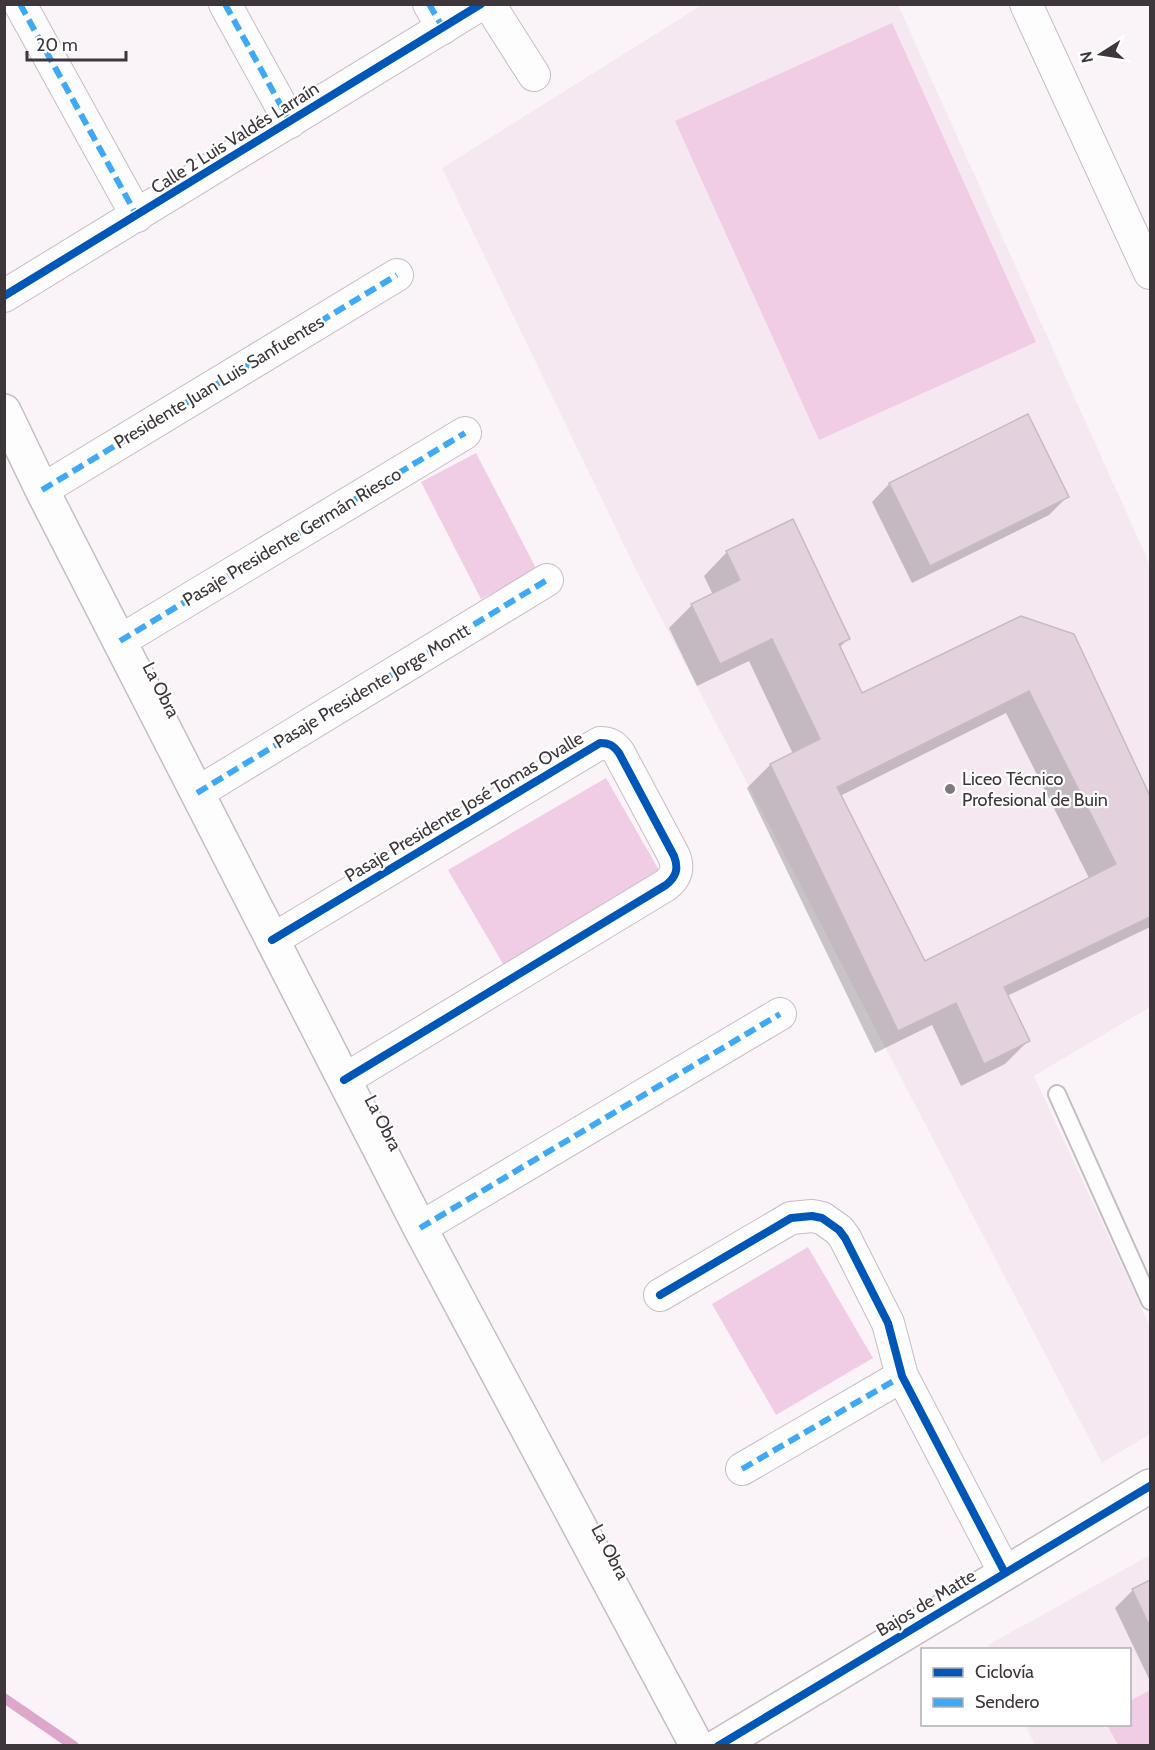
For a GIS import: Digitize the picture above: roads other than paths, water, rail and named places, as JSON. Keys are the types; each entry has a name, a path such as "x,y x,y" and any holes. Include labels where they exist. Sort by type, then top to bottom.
{"main road":[{"name":"La Obra","path":"4,411 42,490 420,1228 697,1746"},
{"name":"Bajos de Matte","path":"718,1746 1150,1486"}],"street":[{"path":"20,4 137,216"},
{"path":"225,4 290,122"},
{"name":"Calle 2 Luis Valdés Larraín","path":"4,296 290,122 436,16 481,4"},
{"path":"489,4 534,75"},
{"path":"1026,4 1150,273"},
{"name":"Presidente Juan Luis Sanfuentes","path":"42,490 397,274"},
{"name":"Pasaje Presidente Germán Riesco","path":"120,641 465,433"},
{"name":"Pasaje Presidente Jorge Montt","path":"197,793 547,580"},
{"name":"Pasaje Presidente José Tomas Ovalle","path":"272,940 600,743 614,746 619,753 674,856 677,872 666,885 344,1080"},
{"path":"420,1228 780,1014"},
{"path":"660,1295 781,1222 801,1216 822,1218 839,1230 888,1323 902,1376 1005,1573"},
{"path":"742,1469 902,1376"}],"lane":[{"path":"1057,1094 1150,1302"}],"waterway":[{"path":"4,1698 74,1746"}],"place":[{"name":"Liceo Técnico Profesional de Buin","path":"950,789"}]}
